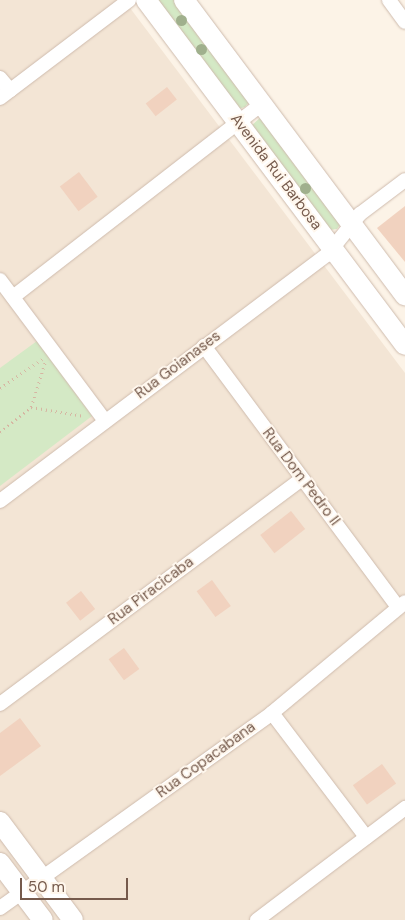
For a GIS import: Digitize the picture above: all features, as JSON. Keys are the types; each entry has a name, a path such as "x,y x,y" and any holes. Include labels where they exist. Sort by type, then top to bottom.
{"street":[{"path":"0,78 5,94 129,0"},
{"name":"Avenida Rui Barbosa","path":"146,0 405,345"},
{"name":"Avenida Rui Barbosa","path":"184,0 405,295"},
{"path":"389,0 405,22"},
{"path":"12,296 262,104"},
{"name":"Rua Goianases","path":"0,500 333,248 353,226 360,214 405,180"},
{"path":"0,280 104,421"},
{"name":"Rua Dom Pedro II","path":"204,346 302,479 401,604"},
{"name":"Rua Piracicaba","path":"0,704 302,479"},
{"name":"Rua Copacabana","path":"0,908 272,712 401,604"},
{"path":"272,712 366,837"},
{"path":"257,920 405,808"},
{"path":"0,822 73,920"},
{"path":"0,863 42,920"}],"path":[{"path":"0,388 54,352"},
{"path":"0,432 31,407 43,364 54,352"},
{"path":"31,407 104,421"}],"shaded area":[{"path":"0,0 124,0 405,373 405,920 0,920"}],"green space":[{"path":"154,0 177,0 250,101 245,107 238,109"},
{"path":"261,117 341,223 337,229 329,230 251,126"},
{"path":"37,341 92,416 0,486 0,368"}],"building":[{"path":"167,87 177,100 156,116 146,104"},
{"path":"79,172 98,197 78,211 60,186"},
{"path":"405,206 405,262 377,228"},
{"path":"291,511 305,529 274,553 260,535"},
{"path":"212,580 231,606 215,617 197,591"},
{"path":"81,591 95,609 80,621 66,603"},
{"path":"124,648 139,669 124,680 109,659"},
{"path":"20,718 41,746 0,776 0,733"},
{"path":"382,764 396,783 367,805 353,785"}]}
